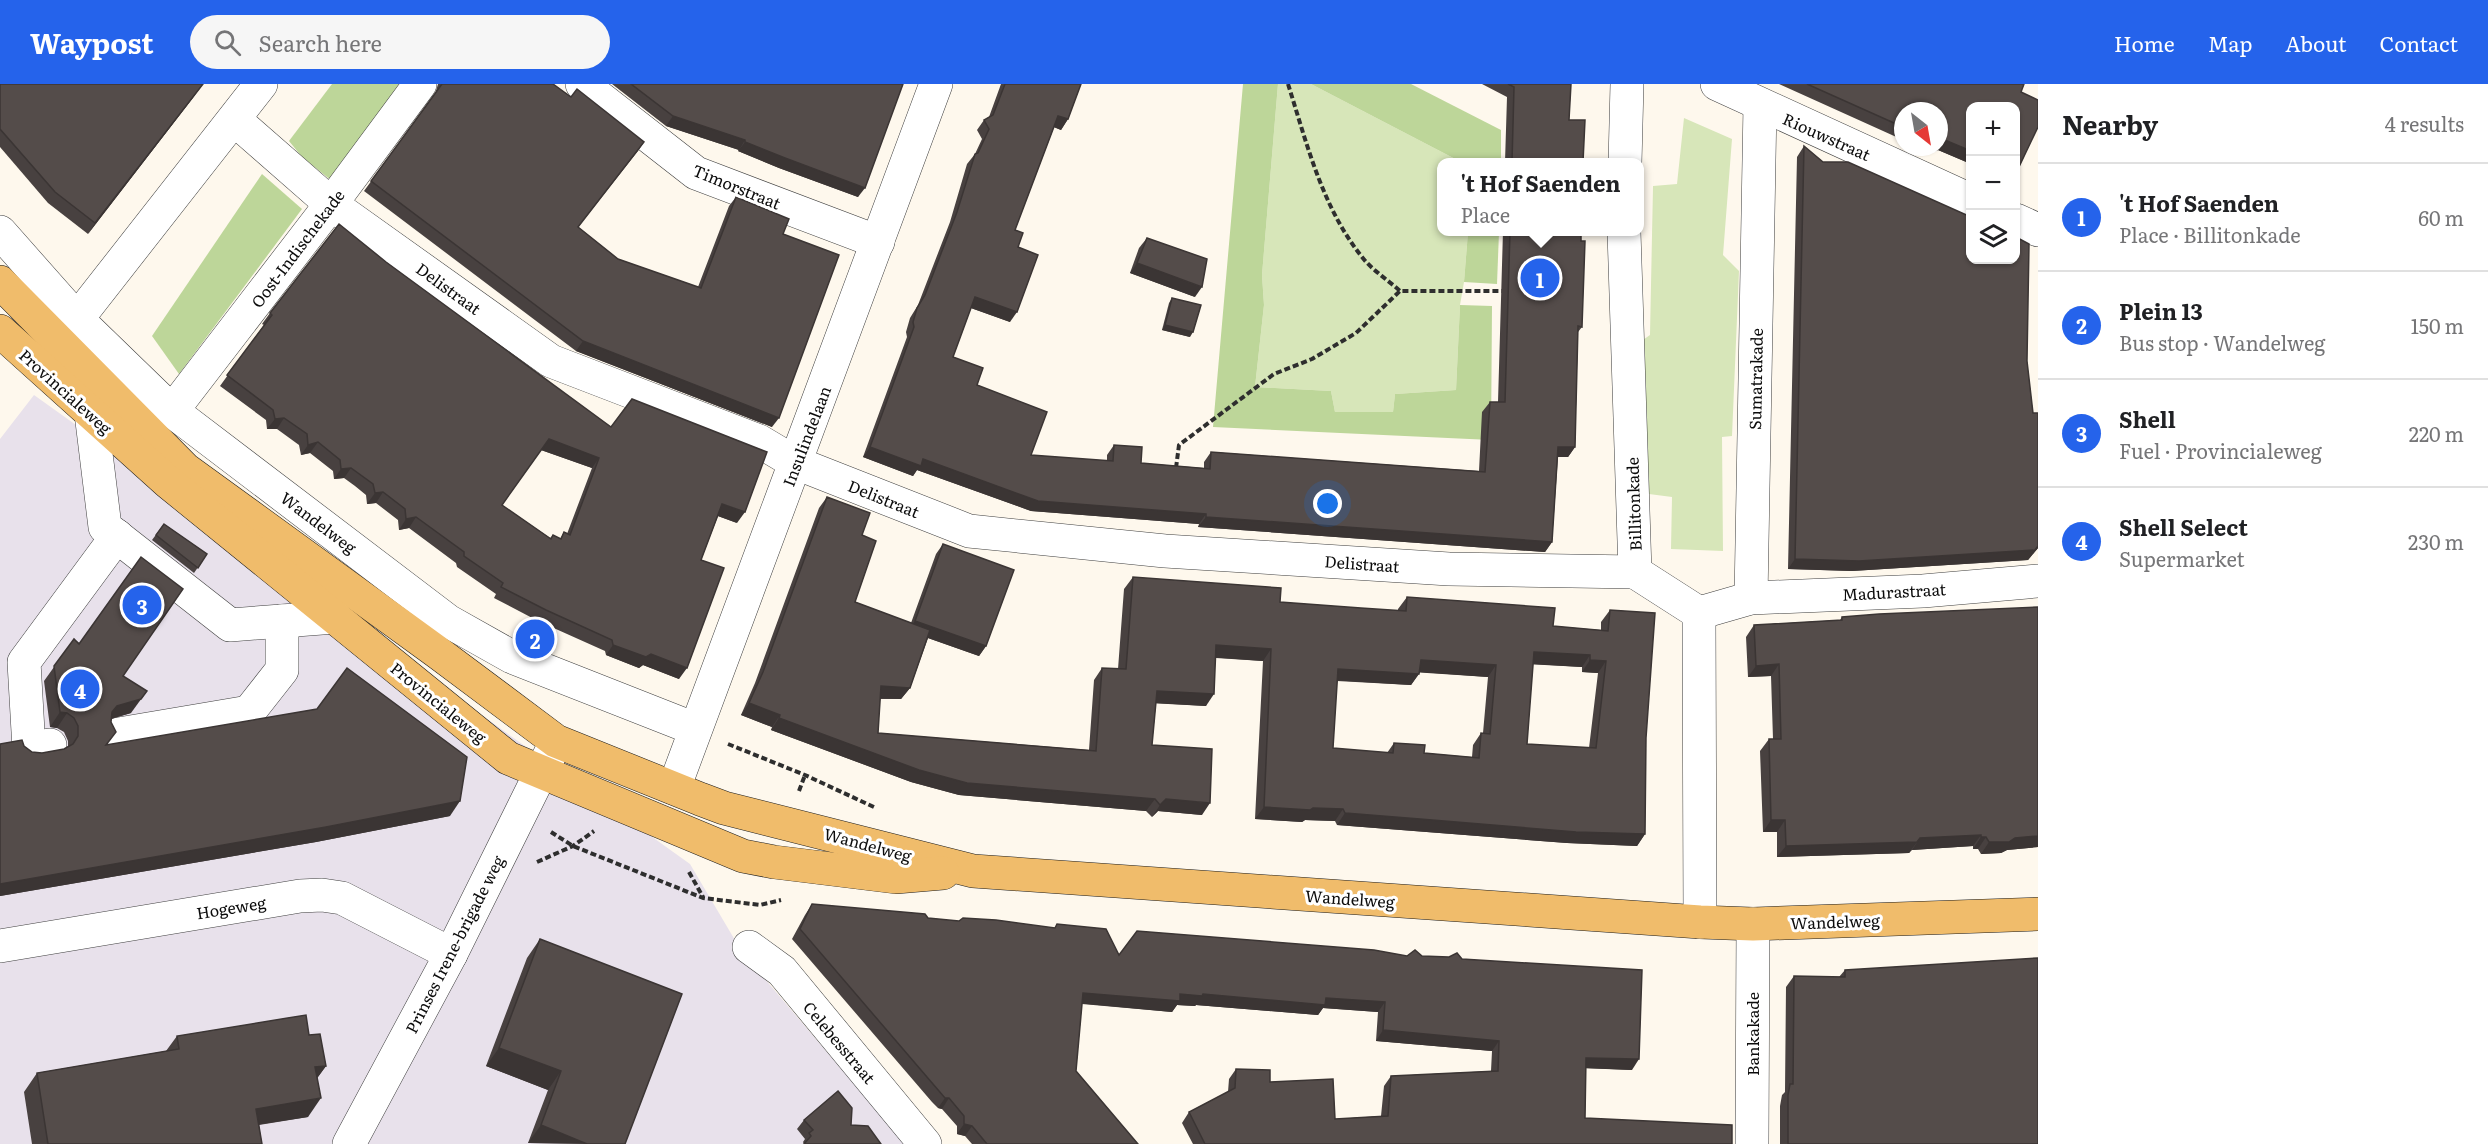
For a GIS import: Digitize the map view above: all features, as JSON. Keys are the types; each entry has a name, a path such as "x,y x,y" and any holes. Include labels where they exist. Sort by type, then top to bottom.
{"main road":[{"name":"Provincialeweg","path":"0,282 185,469 556,741 674,788"},
{"name":"Provincialeweg","path":"0,331 169,483 508,758 743,855 774,862 896,876 973,871"},
{"name":"Wandelweg","path":"674,788 724,808 973,871 1700,922 1753,924 2038,914"}],"street":[{"path":"77,319 261,84"},
{"name":"Oost-Indischekade","path":"172,411 420,84"},
{"name":"Timorstraat","path":"582,84 696,172 878,242"},
{"name":"Insulindelaan","path":"674,788 936,84"},
{"path":"1625,158 1627,84"},
{"name":"Riouwstraat","path":"1717,84 1966,198"},
{"name":"Sumatrakade","path":"1750,598 1760,105"},
{"name":"Delistraat","path":"235,120 331,204 551,362 759,441 796,463 969,531 1166,551 1449,569 1635,572"},
{"path":"2020,222 2038,230"},
{"name":"Wandelweg","path":"0,232 77,319 172,411 448,621 512,657 695,729"},
{"name":"Billitonkade","path":"1624,236 1635,572 1699,613"},
{"path":"91,413 105,527 230,625 335,617"},
{"path":"40,747 24,662 117,536"},
{"name":"Madurastraat","path":"1750,598 1923,591 2038,581"},
{"path":"1700,922 1699,613 1750,598"},
{"path":"120,734 249,712 282,670 282,621"},
{"name":"Prinses Irene-brigade weg","path":"348,1144 451,954 556,741"},
{"name":"Hogeweg","path":"0,946 300,896 322,895 342,898 451,954"},
{"name":"Bankakade","path":"1752,1144 1753,924"},
{"name":"Celebesstraat","path":"749,947 782,971 925,1144"}],"path":[{"path":"1288,84 1320,183 1338,222 1363,259 1400,291 1507,291"},
{"path":"1175,480 1179,445 1274,374 1312,359 1356,333 1400,291"},
{"path":"695,729 806,775"},
{"path":"602,825 573,846 703,898 760,904"},
{"path":"688,870 703,898"}],"shaded area":[{"path":"34,395 690,864 742,952 905,1144 0,1144 0,439"}],"green space":[{"path":"332,84 403,84 332,181 302,157 289,141"},
{"path":"1243,84 1278,84 1262,275 1264,305 1255,387 1331,391 1335,412 1393,412 1395,394 1456,390 1460,305 1492,306 1491,440 1213,427"},
{"path":"1278,84 1311,84 1453,158 1437,158 1437,236 1468,236 1460,305 1456,390 1395,394 1393,412 1335,412 1331,391 1255,387 1264,305 1262,275"},
{"path":"1311,84 1411,84 1501,130 1501,158 1453,158"},
{"path":"1684,118 1732,139 1723,255 1739,271 1732,436 1722,437 1723,551 1671,549 1672,497 1649,494 1640,342 1650,335 1653,186 1677,184"},
{"path":"262,174 302,209 179,374 152,336"},
{"path":"1468,236 1499,236 1497,284 1464,282"}],"building":[{"path":"0,84 203,84 95,223 55,192 0,129"},
{"path":"442,84 553,84 571,97 577,89 644,142 578,227 618,259 701,288 736,197 789,219 783,234 839,255 779,418 583,341 371,181"},
{"path":"631,84 903,84 865,188 745,142 745,140 673,116"},
{"path":"1005,84 1081,84 1068,119 1058,116 1015,230 1023,233 1018,247 1038,255 1017,312 975,297 953,357 983,368 977,385 1047,412 1031,455 1113,461 1114,445 1142,447 1141,463 1210,469 1211,452 1485,472 1490,402 1505,402 1510,236 1581,236 1581,241 1585,241 1582,327 1578,326 1575,447 1558,447 1552,542 1206,517 1206,514 1038,501 923,459 921,466 870,447 914,327 917,308 925,295 957,212 975,154 978,153 989,129 984,120 993,115"},
{"path":"1508,84 1571,84 1569,120 1585,120 1583,158 1512,158 1514,87"},
{"path":"1807,84 2024,84 2021,92 2038,100 2038,127 2020,165 2020,102 1966,102 1966,149 1948,141 1948,102 1894,102 1894,123"},
{"path":"1804,146 1823,162 1848,162 1966,215 1966,264 2020,264 2020,239 2029,244 2027,361 2033,413 2038,413 2038,546 2035,550 1859,561 1795,559"},
{"path":"339,224 386,262 611,427 632,399 767,452 745,512 722,504 701,560 724,568 687,668 651,654 646,657 613,645 612,640 501,587 503,583 464,556 464,552 416,517 406,519 405,509 383,492 375,493 373,484 351,468 341,469 340,460 318,442 308,445 307,434 284,418 275,419 273,410 227,375 272,315 270,313","holes":["549,439 599,458 570,535 564,532 561,539 553,535 551,539 502,505"]},
{"path":"1147,238 1207,259 1202,287 1137,263"},
{"path":"1172,298 1201,305 1193,332 1165,325"},
{"path":"827,497 870,513 862,535 876,541 855,602 930,630 910,688 881,686 878,733 1096,751 1102,668 1126,669 1133,577 1281,588 1280,602 1361,608 1406,611 1407,597 1555,608 1553,626 1608,631 1610,610 1655,613 1646,738 1645,834 1576,832 1345,813 1343,809 1313,808 1310,810 1264,807 1271,649 1216,645 1214,694 1157,691 1152,745 1212,749 1210,803 1166,799 1160,805 1155,799 967,783 919,770 779,718 780,715 749,703 763,672","holes":["1534,652 1590,655 1590,660 1606,661 1596,748 1527,744","1421,660 1496,665 1490,734 1481,733 1479,758 1424,753 1425,745 1394,743 1393,753 1333,748 1338,669 1419,674"]},
{"path":"164,524 207,554 198,568 156,535"},
{"path":"943,544 1014,570 986,646 915,621"},
{"path":"141,557 183,589 123,676 147,691 141,699 117,706 112,712 111,722 116,732 106,745 317,709 347,668 467,757 460,801 0,884 0,744 22,740 24,746 32,752 42,753 64,749 73,744 78,736 78,726 74,718 67,713 60,712 54,666 74,639 79,644"},
{"path":"2038,607 2038,836 2015,838 2009,842 1989,842 1981,835 1920,838 1917,842 1786,846 1785,820 1771,820 1769,739 1781,739 1779,664 1756,666 1754,625 1842,620 1842,617 1879,614"},
{"path":"812,904 925,914 928,918 959,921 963,918 1055,928 1057,924 1106,929 1119,955 1137,931 1374,950 1407,956 1415,950 1422,956 1449,957 1457,953 1462,959 1642,970 1639,1059 1586,1058 1585,1118 1732,1125 1732,1144 1205,1144 1189,1112 1235,1088 1236,1069 1270,1070 1270,1082 1333,1079 1335,1119 1388,1116 1391,1076 1498,1071 1499,1041 1383,1030 1385,1002 1326,998 1325,1005 1203,994 1202,996 1180,994 1180,1001 1083,993 1076,1071 1138,1144 987,1144 972,1126 964,1124 964,1116 949,1098 945,1098 800,929"},
{"path":"540,939 682,994 625,1144 587,1144 541,1125 561,1071 499,1048"},
{"path":"2038,958 2038,1144 1788,1144 1788,1095 1790,1084 1793,1084 1794,976 1845,977 1845,970"},
{"path":"306,1015 309,1035 320,1034 326,1066 315,1067 321,1098 256,1109 262,1144 48,1144 37,1073 179,1049 177,1036"},
{"path":"838,1091 852,1108 851,1125 868,1126 881,1144 804,1144 813,1130 804,1120"}],"place":[{"name":"'t Hof Saenden","path":"1540,278"},
{"name":"Shell","path":"142,605"},
{"name":"Plein 13","path":"535,639"},
{"name":"Shell Select","path":"80,689"}]}
